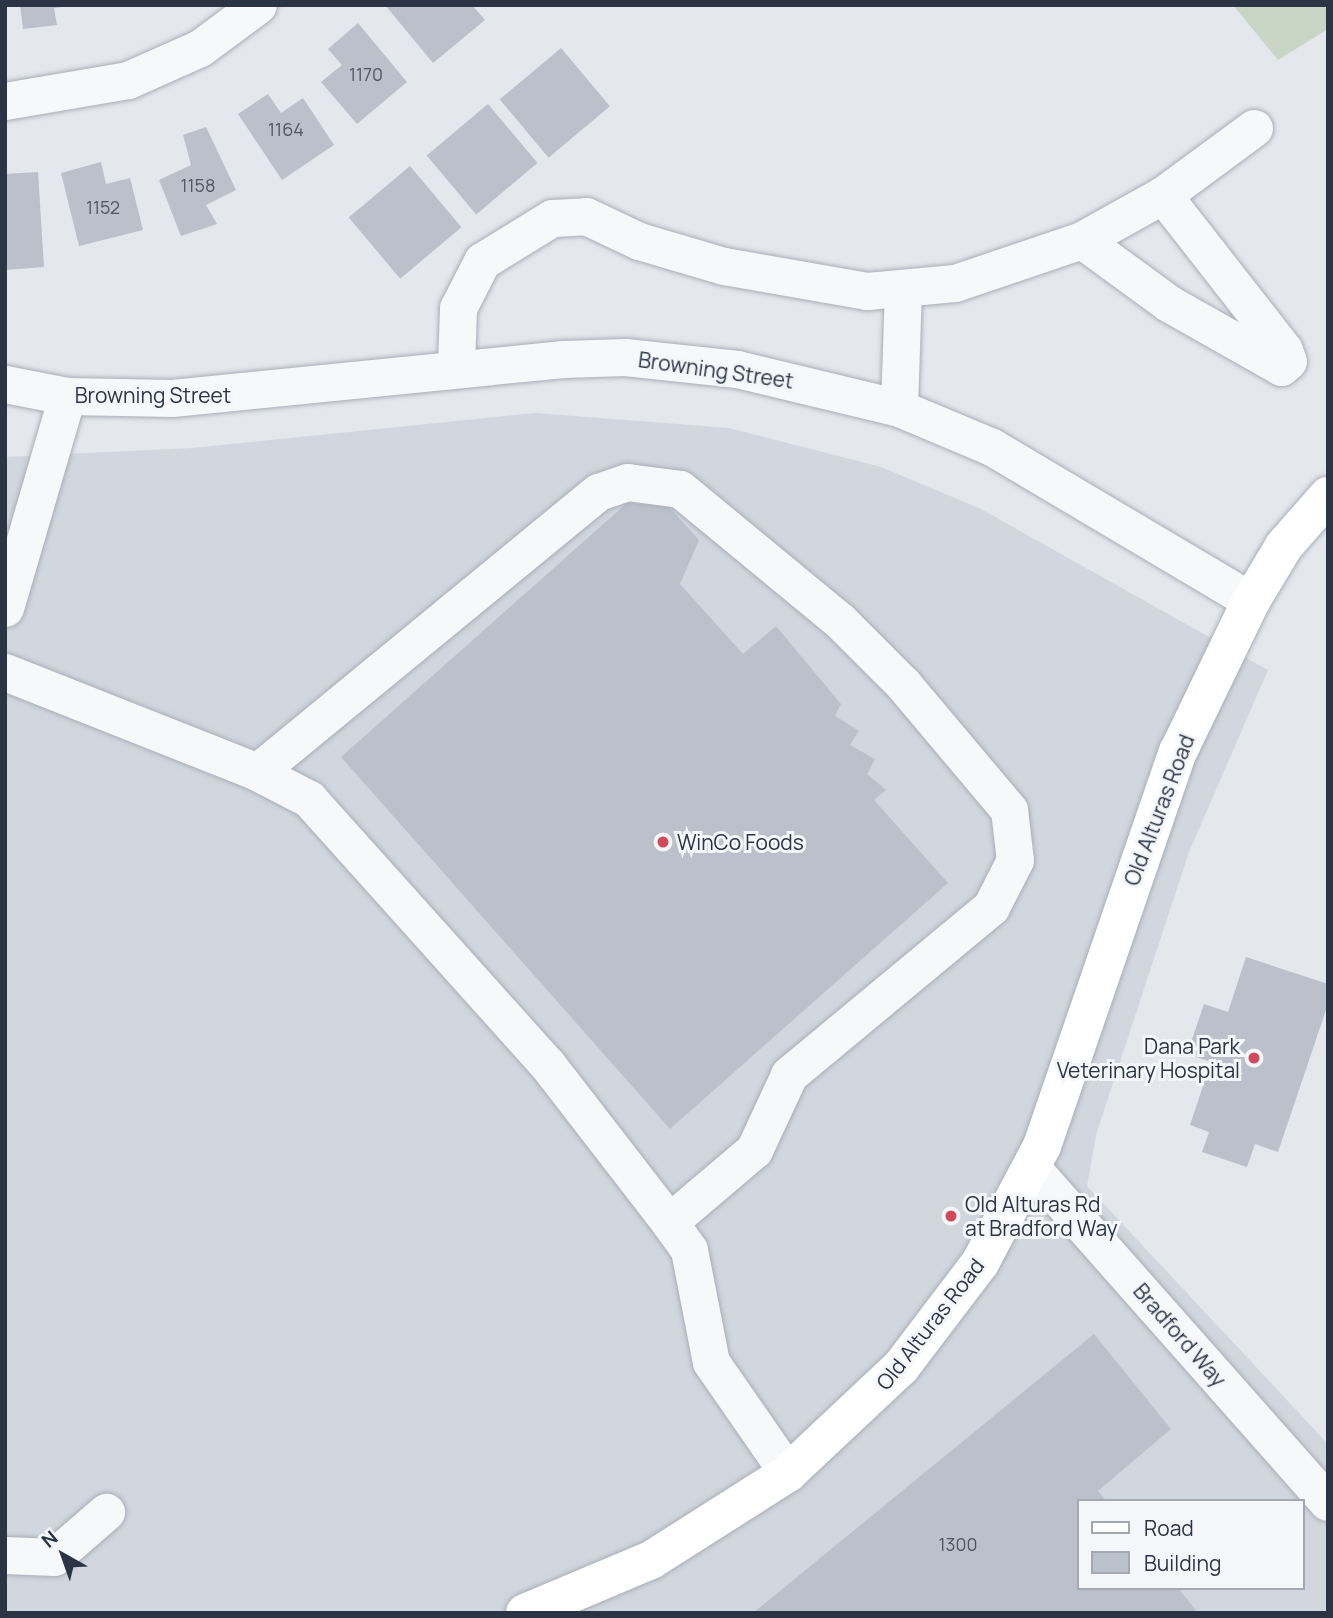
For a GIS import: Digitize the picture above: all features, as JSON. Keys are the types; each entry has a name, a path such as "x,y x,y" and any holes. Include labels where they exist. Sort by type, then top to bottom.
{"main road":[{"name":"Old Alturas Road","path":"525,1613 651,1560 788,1473 863,1406 922,1340 980,1264 1032,1168 1163,790 1251,601 1284,546 1328,496"}],"street":[{"path":"5,101 128,80 200,48 258,5"},
{"path":"456,366 458,308 482,261 552,218 586,216 639,241 724,266 867,291 955,283 1082,240 1163,195 1254,128"},
{"path":"1082,240 1168,303 1281,367 1288,360 1284,350 1163,195"},
{"path":"898,408 903,288"},
{"name":"Browning Street","path":"5,384 67,396 252,394 456,366 680,361 829,387 898,408 992,447 1251,601"},
{"path":"5,608 67,396"},
{"path":"257,772 598,492 627,482 680,489 840,621 903,684 1009,810 1015,860 991,907 789,1074 754,1150 669,1222"},
{"path":"5,671 257,772 309,799 547,1064 689,1250 711,1362 788,1473"},
{"name":"Bradford Way","path":"1032,1168 1328,1502"},
{"path":"5,1555 54,1557 106,1512"}],"shaded area":[{"path":"535,413 729,428 881,467 981,509 1268,670 1189,852 1096,1135 1087,1186 1328,1444 1328,1613 5,1613 5,457 192,448"}],"green space":[{"path":"1233,5 1328,5 1328,29 1278,60"}],"building":[{"path":"20,5 63,7 54,8 57,25 23,29"},
{"path":"385,5 472,5 485,20 433,63"},
{"path":"358,23 407,82 357,124 321,82 342,65 328,49"},
{"path":"561,48 610,106 549,158 500,99"},
{"path":"268,94 281,113 303,98 334,145 282,180 238,114"},
{"path":"488,104 537,163 476,214 427,155"},
{"path":"206,127 236,190 206,205 217,224 181,236 159,180 191,165 183,135"},
{"path":"101,162 106,184 130,178 143,230 79,246 61,173"},
{"path":"410,166 461,227 400,279 349,217"},
{"path":"38,172 44,267 5,270 5,174"},
{"name":"WinCo Foods","path":"627,503 668,506 699,540 680,584 743,654 776,626 841,704 835,716 859,731 850,745 875,759 867,774 886,790 874,800 948,883 670,1129 341,757"},
{"name":"Dana Park Veterinary Hospital","path":"1246,957 1328,984 1328,1004 1278,1152 1255,1144 1247,1167 1202,1152 1209,1132 1190,1125 1211,1062 1187,1054 1204,1004 1228,1012"},
{"path":"1094,1334 1171,1429 1098,1491 1104,1499 1078,1499 1078,1590 1180,1590 1198,1613 753,1613"}],"place":[{"name":"WinCo Foods","path":"663,842"},
{"name":"Dana Park Veterinary Hospital","path":"1254,1058"},
{"name":"Old Alturas Rd at Bradford Way","path":"951,1216"}]}
